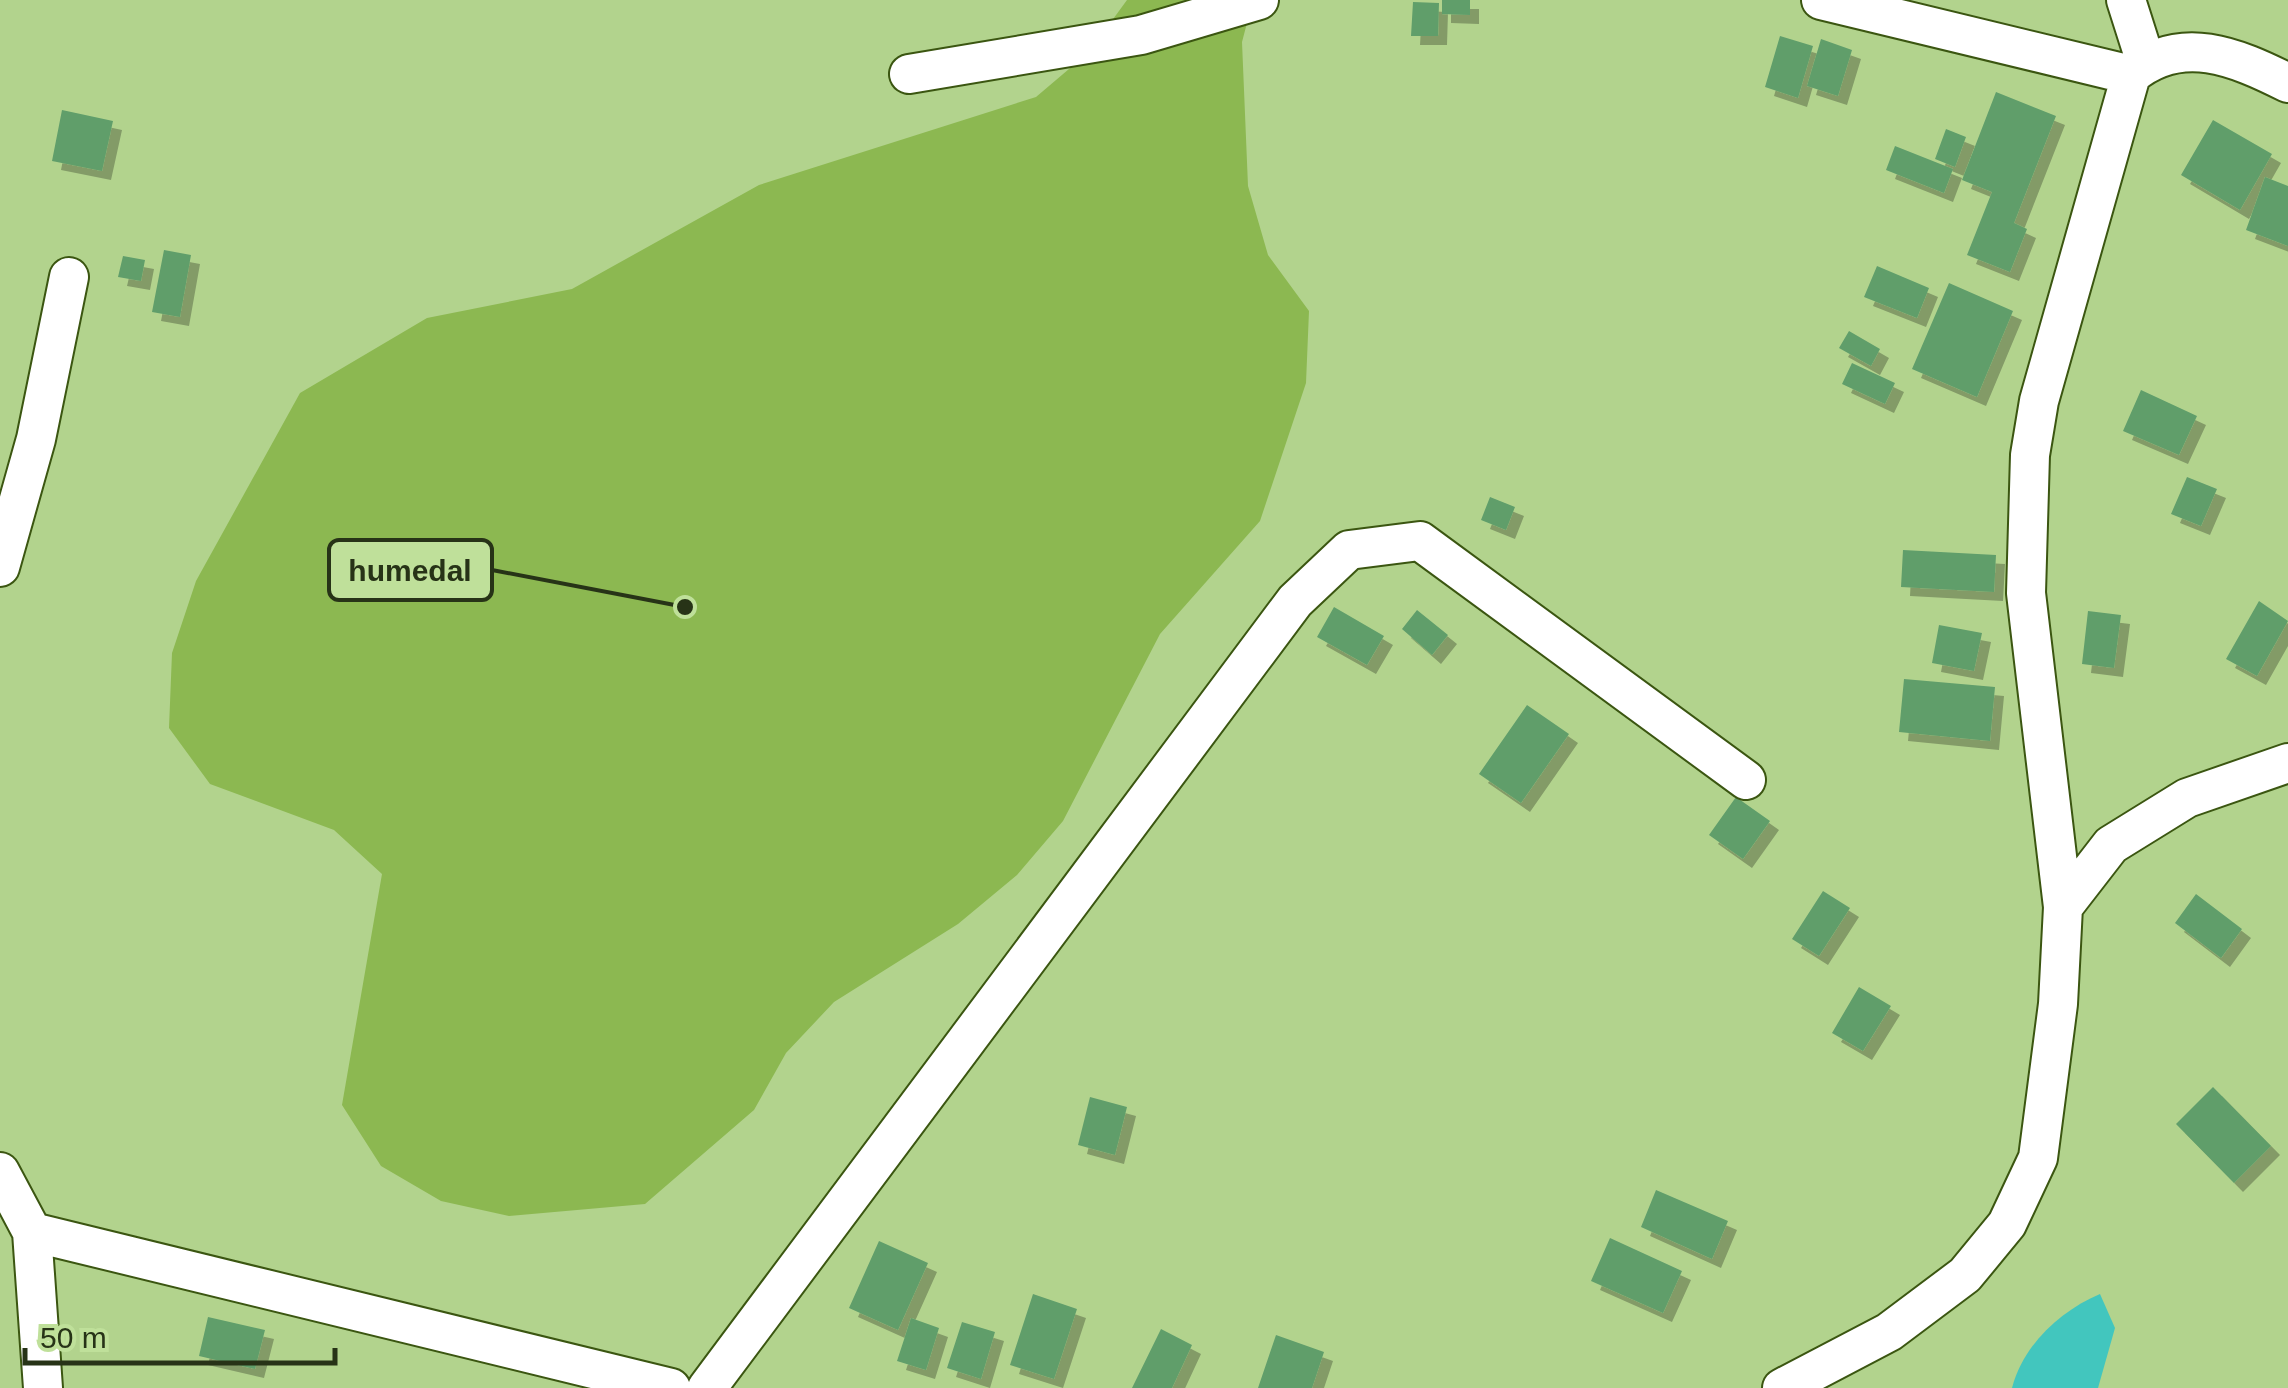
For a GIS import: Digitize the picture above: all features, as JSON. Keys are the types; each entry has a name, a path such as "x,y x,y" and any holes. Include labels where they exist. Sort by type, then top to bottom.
{"street":[{"path":"908,74 1141,35 1259,0"},
{"path":"1821,0 2138,69 2172,53 2196,51 2228,56 2288,83"},
{"path":"1782,1388 1889,1332 1965,1275 2007,1224 2038,1158 2058,1004 2063,907 2026,594 2030,455 2039,401 2138,69 2126,0"},
{"path":"0,567 36,438 69,277"},
{"path":"707,1388 1295,601 1348,550 1420,541 1746,780"},
{"path":"2063,907 2111,845 2187,798 2288,763"},
{"path":"0,1172 32,1232 43,1388"},
{"path":"32,1232 671,1388"}],"green space":[{"path":"1127,0 1253,0 1242,42 1248,186 1268,255 1309,311 1306,383 1260,521 1160,634 1063,821 1017,875 958,924 834,1002 786,1053 754,1110 645,1204 509,1216 441,1201 381,1166 342,1105 382,874 334,830 210,784 169,728 172,653 196,581 300,393 427,318 572,289 759,185 1036,97 1089,52"}],"water":[{"path":"2100,1294 2115,1328 2098,1388 2012,1388 2025,1358 2045,1331"}],"building":[{"path":"1442,0 1470,0 1470,15 1442,14"},
{"path":"1413,2 1439,3 1438,36 1411,36"},
{"path":"1780,36 1813,46 1798,98 1765,87"},
{"path":"1821,39 1852,50 1838,96 1807,86"},
{"path":"1996,92 2056,116 2014,223 2027,229 2010,272 1967,255 1992,192 1962,180"},
{"path":"62,110 113,121 102,171 52,161"},
{"path":"2213,120 2272,154 2240,210 2181,175"},
{"path":"1946,129 1966,137 1955,167 1935,159"},
{"path":"1895,146 1953,169 1944,193 1886,170"},
{"path":"2265,177 2288,186 2288,246 2246,230"},
{"path":"164,250 191,255 180,317 152,312"},
{"path":"123,256 145,260 141,281 118,277"},
{"path":"1877,266 1929,288 1917,318 1864,297"},
{"path":"1949,283 2013,311 1977,397 1912,369"},
{"path":"1849,331 1880,349 1871,366 1839,348"},
{"path":"1852,363 1895,383 1885,404 1842,384"},
{"path":"2141,390 2197,416 2179,455 2123,431"},
{"path":"2187,477 2217,489 2201,526 2171,514"},
{"path":"1490,497 1515,507 1506,530 1481,520"},
{"path":"1903,550 1996,555 1994,592 1901,587"},
{"path":"2259,601 2288,621 2257,676 2226,659"},
{"path":"1334,607 1384,636 1367,665 1317,637"},
{"path":"1417,610 1448,635 1432,655 1402,629"},
{"path":"2088,611 2121,615 2114,668 2082,664"},
{"path":"1939,625 1982,633 1974,671 1932,663"},
{"path":"1904,679 1995,687 1990,741 1899,732"},
{"path":"1527,705 1569,734 1521,803 1479,774"},
{"path":"1736,797 1770,821 1743,859 1709,835"},
{"path":"1823,891 1850,908 1819,956 1792,939"},
{"path":"2196,894 2242,929 2221,958 2175,923"},
{"path":"1859,987 1891,1006 1863,1051 1832,1033"},
{"path":"2213,1087 2271,1146 2234,1183 2176,1124"},
{"path":"1090,1097 1127,1107 1115,1155 1078,1145"},
{"path":"1656,1190 1728,1221 1712,1259 1641,1227"},
{"path":"1610,1238 1682,1271 1663,1313 1591,1281"},
{"path":"879,1241 928,1263 898,1330 849,1308"},
{"path":"1033,1294 1077,1309 1054,1379 1010,1365"},
{"path":"208,1317 265,1330 255,1369 199,1356"},
{"path":"911,1318 939,1328 926,1370 897,1361"},
{"path":"962,1322 995,1332 981,1379 947,1368"},
{"path":"1161,1329 1192,1345 1172,1388 1132,1388"},
{"path":"1276,1335 1324,1352 1312,1388 1258,1388"}],"place":[{"name":"humedal","path":"685,607"}]}
